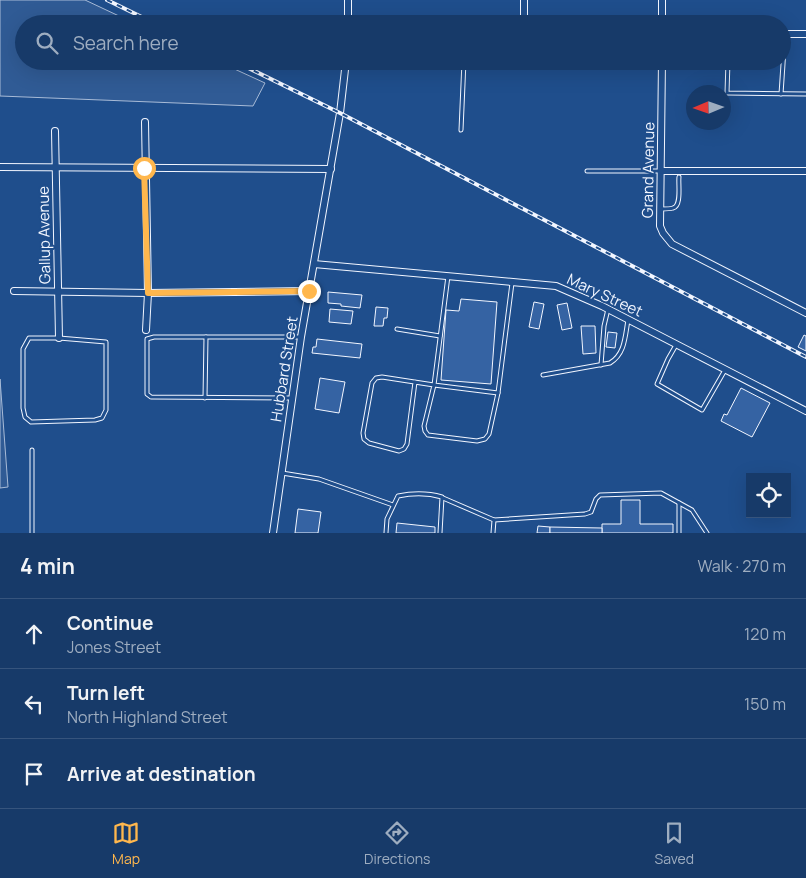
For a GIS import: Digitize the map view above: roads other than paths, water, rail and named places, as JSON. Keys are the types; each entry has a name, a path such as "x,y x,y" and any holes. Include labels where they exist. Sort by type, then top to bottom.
{"street":[{"path":"348,0 348,15"},
{"path":"524,0 524,15"},
{"path":"662,0 662,15"},
{"path":"791,34 806,34"},
{"name":"Hubbard Street","path":"273,533 301,337 340,113 345,70"},
{"name":"Grand Avenue","path":"662,70 660,226 662,233 672,244 806,313"},
{"path":"145,122 144,168 148,293 146,330"},
{"name":"Gallup Avenue","path":"55,131 58,338"},
{"path":"0,167 330,169"},
{"path":"661,171 806,171"},
{"name":"Mary Street","path":"314,264 556,286 608,309 806,411"},
{"path":"14,291 148,293 309,291"}],"lane":[{"path":"461,130 464,70"},
{"path":"728,70 727,93 806,94"},
{"path":"782,70 782,94"},
{"path":"587,172 661,171"},
{"path":"660,209 677,206 678,177"},
{"path":"448,276 434,385 424,426 428,435 477,441 485,439 489,434 498,393 512,282"},
{"path":"601,364 604,326 608,309"},
{"path":"543,375 610,363 618,358 622,350 628,320"},
{"path":"397,329 440,336"},
{"path":"292,398 151,397 147,394 148,340 154,337 301,337"},
{"path":"205,398 206,337"},
{"path":"29,338 58,338 106,342 106,410 102,418 95,420 31,422 25,417 23,408 23,349 29,338"},
{"path":"676,344 657,384 702,410 726,370"},
{"path":"415,382 407,444 404,450 399,451 369,443 364,439 363,433 372,383 376,378 382,377 498,393"},
{"path":"32,450 32,533"},
{"path":"282,473 319,479 393,506"},
{"path":"386,533 387,519 398,496 410,493 442,497 494,520 585,514 590,512 600,495 661,493 692,510 707,533"},
{"path":"440,533 442,497"},
{"path":"679,533 680,503"},
{"path":"493,533 494,520"}],"railway":[{"path":"107,0 138,15"},
{"path":"252,70 340,113 806,357"}]}
